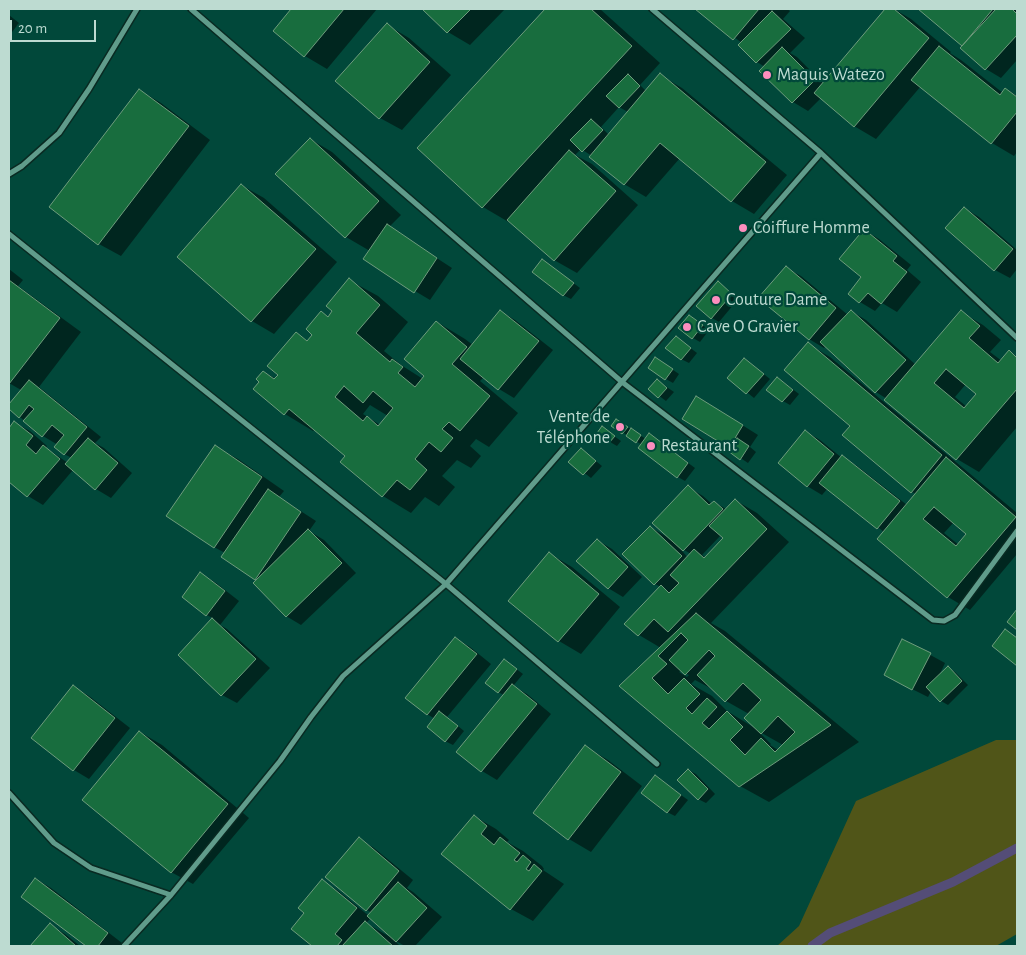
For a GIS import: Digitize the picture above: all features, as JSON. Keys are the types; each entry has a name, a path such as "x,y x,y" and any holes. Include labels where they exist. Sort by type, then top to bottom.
{"street":[{"path":"9,174 22,166 60,133 137,9"},
{"path":"191,9 622,382 933,620 944,622 955,614 1017,531"},
{"path":"652,9 822,153 1017,338"},
{"path":"124,946 171,895 280,762 311,717 344,676 446,584 822,153"},
{"path":"9,234 446,584 657,764"},
{"path":"9,792 54,842 91,868 171,895"}],"green space":[{"path":"996,740 1017,740 1017,934 996,946 777,946 799,926 856,801"}],"building":[{"path":"291,9 344,9 304,57 273,31"},
{"path":"422,9 471,9 447,33"},
{"path":"545,9 591,9 632,46 482,208 417,148"},
{"path":"695,9 759,9 733,40"},
{"path":"885,9 894,9 929,38 854,127 814,93"},
{"path":"918,9 993,9 962,46"},
{"path":"996,9 1012,9 1017,14 1017,35 985,70 960,48"},
{"path":"772,11 791,29 756,63 738,45"},
{"path":"387,23 430,62 379,119 335,81"},
{"path":"939,46 1000,95 1005,88 1017,97 1017,112 991,144 911,80"},
{"path":"782,47 815,80 792,103 759,71"},
{"path":"660,73 766,162 731,202 660,143 624,185 589,157"},
{"path":"628,74 640,86 619,108 606,96"},
{"path":"139,89 189,126 98,245 49,207"},
{"path":"591,119 603,130 582,152 570,140"},
{"path":"310,138 379,201 345,238 275,174"},
{"path":"569,150 616,191 554,261 507,220"},
{"path":"241,184 316,249 251,322 177,257"},
{"path":"964,207 1013,249 994,271 945,228"},
{"path":"387,224 437,258 414,293 363,259"},
{"path":"864,229 897,256 893,261 907,272 881,304 868,293 859,303 848,294 861,277 839,259"},
{"path":"542,259 574,283 563,296 532,272"},
{"path":"786,266 836,308 809,340 758,298"},
{"path":"349,278 380,305 356,333 390,362 392,359 403,367 398,373 415,387 424,376 404,359 436,321 467,347 452,364 490,396 460,431 449,422 442,429 453,438 441,452 429,442 415,459 427,470 410,490 397,480 382,497 340,462 345,456 289,409 284,415 253,389 259,382 256,379 263,371 274,379 278,375 267,366 296,332 307,341 312,335 306,329 321,311 328,317 332,311 326,306","holes":["344,386 363,403 373,391 393,408 378,426 367,416 363,421 335,397"]},
{"path":"9,280 60,318 9,384"},
{"path":"718,281 732,294 711,319 696,306"},
{"path":"500,310 539,341 498,390 460,359"},
{"path":"851,310 906,360 875,393 820,342"},
{"path":"961,310 980,326 969,338 998,363 1009,350 1017,358 1017,389 956,460 884,400","holes":["946,369 976,394 964,408 934,383"]},
{"path":"689,315 703,325 692,339 678,328"},
{"path":"676,336 691,348 681,360 665,348"},
{"path":"808,342 942,455 911,493 842,435 850,426 784,370"},
{"path":"655,357 673,369 665,380 648,368"},
{"path":"744,358 764,374 746,394 727,378"},
{"path":"777,377 793,390 782,402 766,390"},
{"path":"657,379 667,388 658,398 648,389"},
{"path":"29,380 87,427 64,455 54,447 64,435 52,425 42,437 23,421 34,409 29,405 19,418 9,409 9,404"},
{"path":"696,396 743,425 729,448 682,419"},
{"path":"616,419 628,427 622,434 611,426"},
{"path":"14,421 33,436 26,445 36,454 43,445 60,459 27,497 9,482 9,428"},
{"path":"602,426 615,436 609,443 597,433"},
{"path":"631,428 641,435 636,443 626,436"},
{"path":"805,430 834,454 807,487 778,463"},
{"path":"649,433 688,463 677,478 638,448"},
{"path":"88,438 118,463 95,490 65,464"},
{"path":"737,438 749,446 740,460 728,451"},
{"path":"215,445 262,477 214,548 166,516"},
{"path":"581,448 596,461 583,475 568,462"},
{"path":"842,455 900,501 877,529 819,483"},
{"path":"946,457 1016,517 947,598 877,539","holes":["934,507 966,534 956,546 923,519"]},
{"path":"688,485 709,505 714,501 723,509 683,551 652,523"},
{"path":"268,489 301,512 255,580 221,557"},
{"path":"735,499 767,529 668,632 654,619 638,636 624,624 661,585 669,593 679,583 670,575 694,549 704,558 723,538 709,526"},
{"path":"650,526 682,556 654,585 622,554"},
{"path":"308,529 342,563 286,617 253,583"},
{"path":"597,539 628,567 608,589 576,561"},
{"path":"549,552 599,594 558,642 508,601"},
{"path":"200,572 225,591 206,616 182,597"},
{"path":"1017,609 1017,630 1007,622"},
{"path":"696,613 831,725 739,787 619,686","holes":["681,633 688,640 669,660 685,675 709,650 715,656 697,675 725,702 743,683 761,700 744,718 761,734 778,716 795,732 775,752 761,738 745,755 730,740 743,727 727,711 709,729 702,723 717,707 707,698 692,714 686,708 700,694 684,678 668,694 652,678 667,664 658,656"]},
{"path":"212,618 256,659 221,696 178,655"},
{"path":"1005,629 1017,638 1017,666 992,646"},
{"path":"455,637 477,654 427,715 405,698"},
{"path":"902,639 931,653 912,690 884,675"},
{"path":"504,659 517,669 498,693 485,683"},
{"path":"948,666 962,681 940,702 926,687"},
{"path":"512,684 537,704 481,772 456,752"},
{"path":"73,685 115,718 73,771 31,738"},
{"path":"439,711 458,726 445,742 427,727"},
{"path":"139,731 228,804 171,873 82,800"},
{"path":"585,745 621,772 568,840 533,813"},
{"path":"688,769 708,789 698,800 677,780"},
{"path":"655,775 681,795 667,813 641,793"},
{"path":"474,815 487,826 481,834 494,845 500,837 520,853 514,860 517,862 523,855 531,862 526,869 529,871 534,864 542,871 510,910 441,854"},
{"path":"359,837 399,871 366,911 325,877"},
{"path":"35,878 108,933 98,946 86,946 21,897"},
{"path":"322,879 357,908 335,934 342,940 337,946 312,946 291,929 304,913 298,908"},
{"path":"398,882 427,908 396,942 367,916"},
{"path":"365,921 393,946 342,946"},
{"path":"50,923 76,946 30,946"}],"waterway":[{"path":"812,946 830,933 953,882 1017,848"}],"place":[{"name":"Maquis Watezo","path":"767,75"},
{"name":"Coiffure Homme","path":"743,228"},
{"name":"Couture Dame","path":"716,300"},
{"name":"Cave O Gravier","path":"687,327"},
{"name":"Vente de Téléphone","path":"620,427"},
{"name":"Restaurant","path":"651,446"}]}
